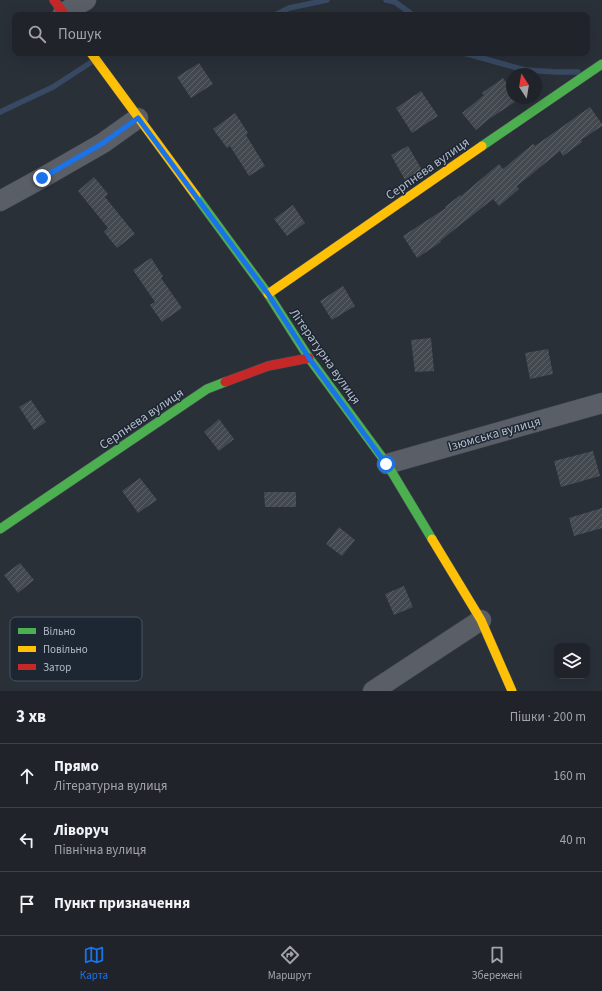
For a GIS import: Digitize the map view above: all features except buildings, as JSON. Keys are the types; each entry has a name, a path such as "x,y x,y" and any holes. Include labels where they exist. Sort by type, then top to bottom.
{"street":[{"path":"60,9 86,0"},
{"name":"Літературна вулиця","path":"93,56 268,294 309,358 386,464 481,620 512,691"},
{"name":"Серпнева вулиця","path":"268,294 602,64"},
{"path":"0,201 103,143 138,118"},
{"name":"Серпнева вулиця","path":"0,529 207,389 268,366 309,358"},
{"name":"Ізюмська вулиця","path":"386,464 602,402"},
{"path":"373,691 481,620"}],"waterway":[{"path":"281,12 289,8 327,0"},
{"path":"386,0 395,2 409,12"},
{"path":"475,56 525,70 578,72"},
{"path":"0,112 53,87 93,61"}],"traffic: fast":[{"path":"482,146 602,64"},
{"path":"196,196 268,294 309,358 387,464 432,539"},
{"path":"0,529 207,389 225,382"}],"traffic: slow":[{"path":"93,56 196,196"},
{"path":"268,294 482,146"},
{"path":"432,539 481,620 512,691"}],"traffic: jam":[{"path":"54,0 63,12"},
{"path":"225,382 268,366 309,358"}],"route":[{"path":"42,178 103,143 138,118 268,294 309,358 386,464"}]}
